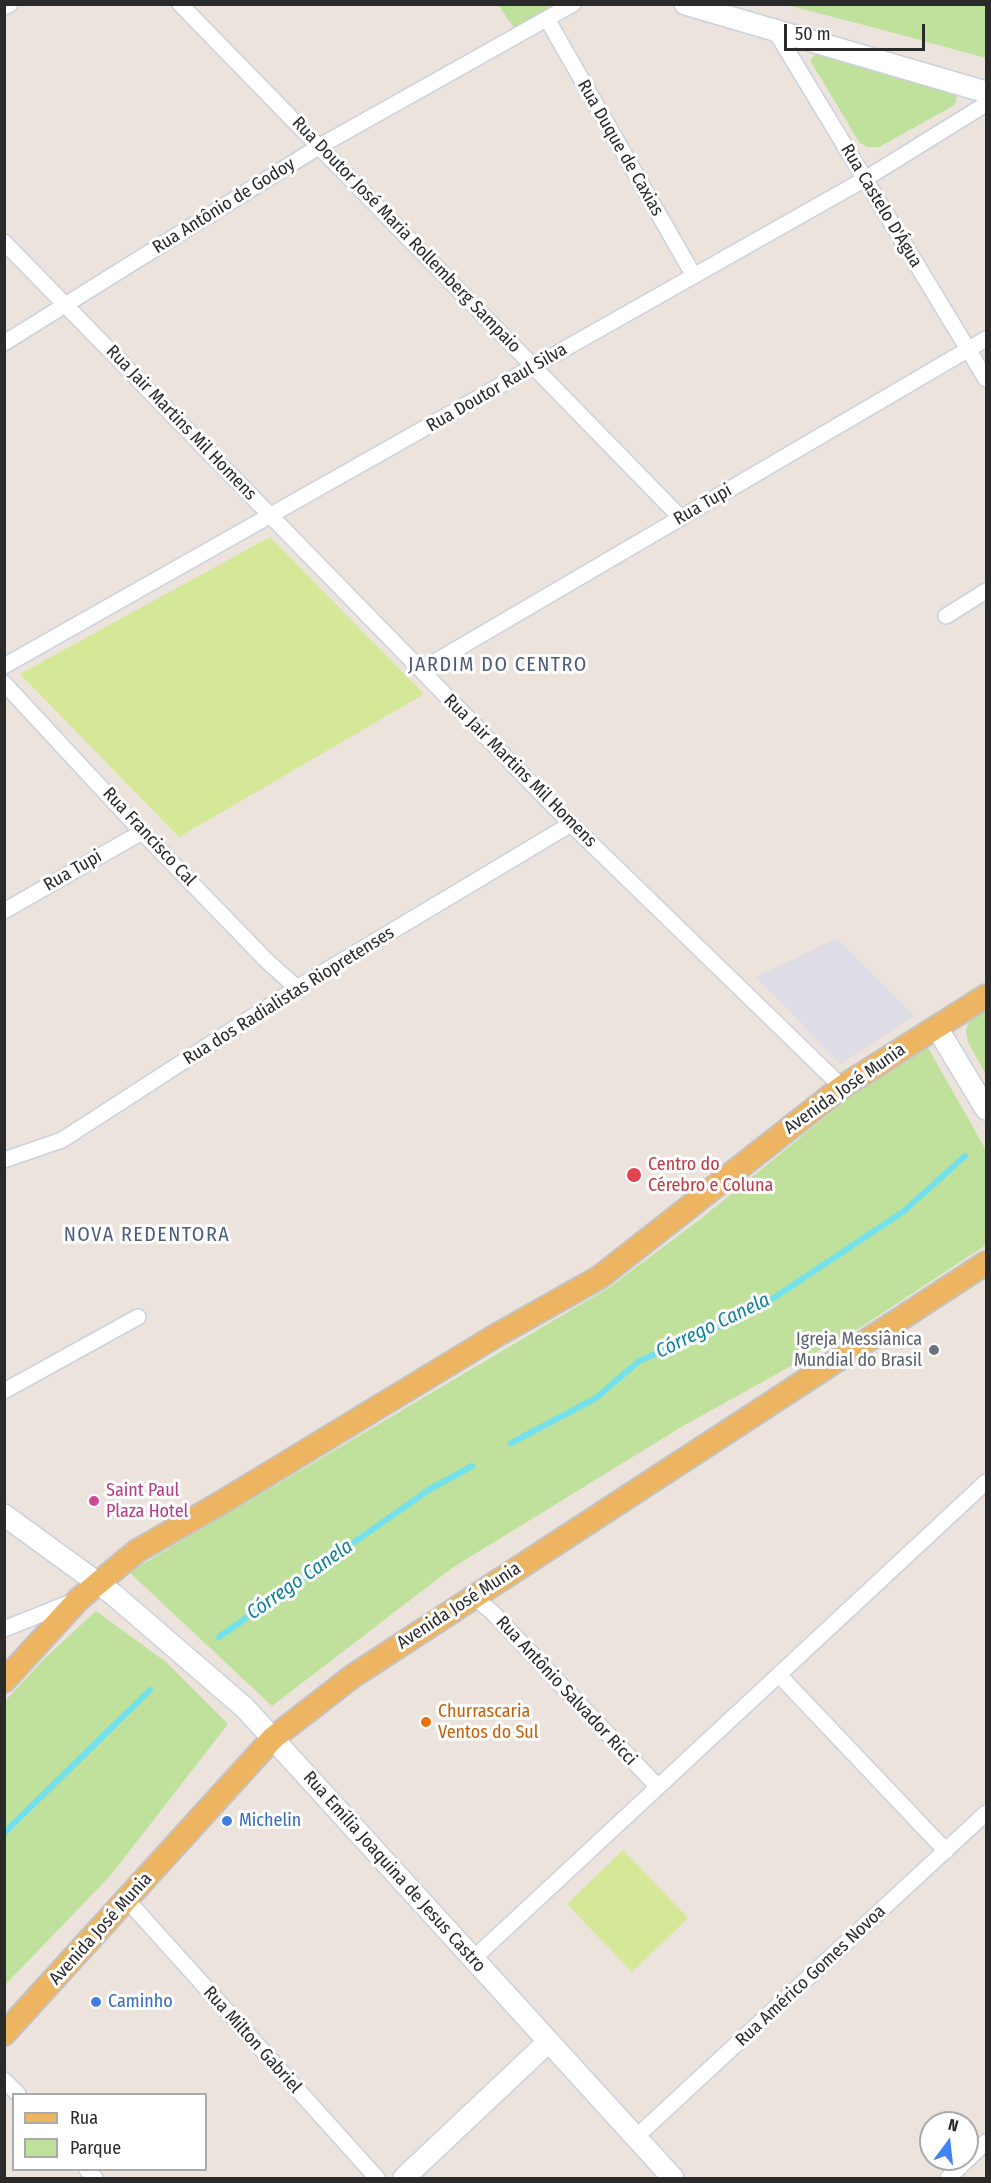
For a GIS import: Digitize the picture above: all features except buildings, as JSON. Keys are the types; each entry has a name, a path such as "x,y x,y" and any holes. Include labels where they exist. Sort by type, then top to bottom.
{"main road":[{"name":"Avenida José Munia","path":"4,1681 79,1599 137,1551 219,1504 488,1340 600,1277 842,1087 987,996"},
{"name":"Avenida José Munia","path":"4,2034 128,1901 273,1738 353,1676 473,1596 987,1263"}],"street":[{"path":"4,7 9,4"},
{"name":"Rua Doutor José Maria Rollemberg Sampaio","path":"180,4 681,518"},
{"name":"Rua Antônio de Godoy","path":"4,343 320,146 573,4"},
{"path":"685,4 987,92"},
{"name":"Rua Duque de Caxias","path":"546,19 694,276"},
{"name":"Rua Castelo D'Água","path":"776,32 987,379"},
{"name":"Rua Doutor Raul Silva","path":"4,666 865,179 987,104"},
{"name":"Rua Jair Martins Mil Homens","path":"4,242 67,304 571,824 842,1087"},
{"name":"Rua Tupi","path":"420,670 987,339"},
{"path":"946,616 987,591"},
{"name":"Rua Francisco Cal","path":"4,683 142,832 267,961 297,988"},
{"name":"Rua dos Radialistas Riopretenses","path":"4,1160 62,1140 297,988 571,824"},
{"name":"Rua Tupi","path":"4,911 142,832"},
{"path":"937,1028 987,1109"},
{"path":"4,1391 138,1317"},
{"path":"473,1959 987,1482"},
{"name":"Rua Emília Joaquina de Jesus Castro","path":"4,1515 98,1583 245,1708 547,2043 673,2178"},
{"name":"Rua Antônio Salvador Ricci","path":"473,1596 492,1612 658,1787"},
{"path":"4,1629 79,1599"},
{"path":"779,1675 946,1851"},
{"name":"Rua Américo Gomes Novoa","path":"635,2138 987,1813"},
{"name":"Rua Milton Gabriel","path":"128,1901 377,2178"},
{"path":"404,2178 547,2043"},
{"path":"4,2080 17,2093"},
{"path":"948,2178 987,2142"}],"shaded area":[{"path":"837,938 914,1016 840,1064 756,977"}],"green space":[{"path":"498,5 557,5 515,29"},
{"path":"786,5 986,5 986,58 872,27"},
{"path":"816,53 957,94 956,102 953,106 879,147 867,147 859,142 810,60"},
{"path":"270,537 424,694 179,837 20,674"},
{"path":"986,1010 986,1075 968,1042 966,1030 969,1021 976,1014"},
{"path":"928,1048 986,1150 986,1245 861,1327 683,1426 452,1568 272,1706 129,1572 610,1287 703,1217 851,1096"},
{"path":"96,1611 166,1662 228,1724 110,1876 5,1985 5,1701 44,1659"},
{"path":"623,1850 688,1918 632,1972 567,1904"}],"waterway":[{"name":"Córrego Canela","path":"511,1443 596,1398 639,1361 754,1311 904,1211 965,1156"},
{"name":"Córrego Canela","path":"219,1637 430,1489 472,1466"},
{"name":"Córrego Canela","path":"4,1833 150,1690"}],"place":[{"name":"Centro do Cérebro e Coluna","path":"634,1175"},
{"name":"Igreja Messiânica Mundial do Brasil","path":"934,1350"},
{"name":"Saint Paul Plaza Hotel","path":"94,1501"},
{"name":"Churrascaria Ventos do Sul","path":"426,1722"},
{"name":"Michelin","path":"227,1821"},
{"name":"Caminho","path":"96,2002"}],"district":[{"name":"JARDIM DO CENTRO","path":"498,665"},
{"name":"NOVA REDENTORA","path":"147,1235"}]}
